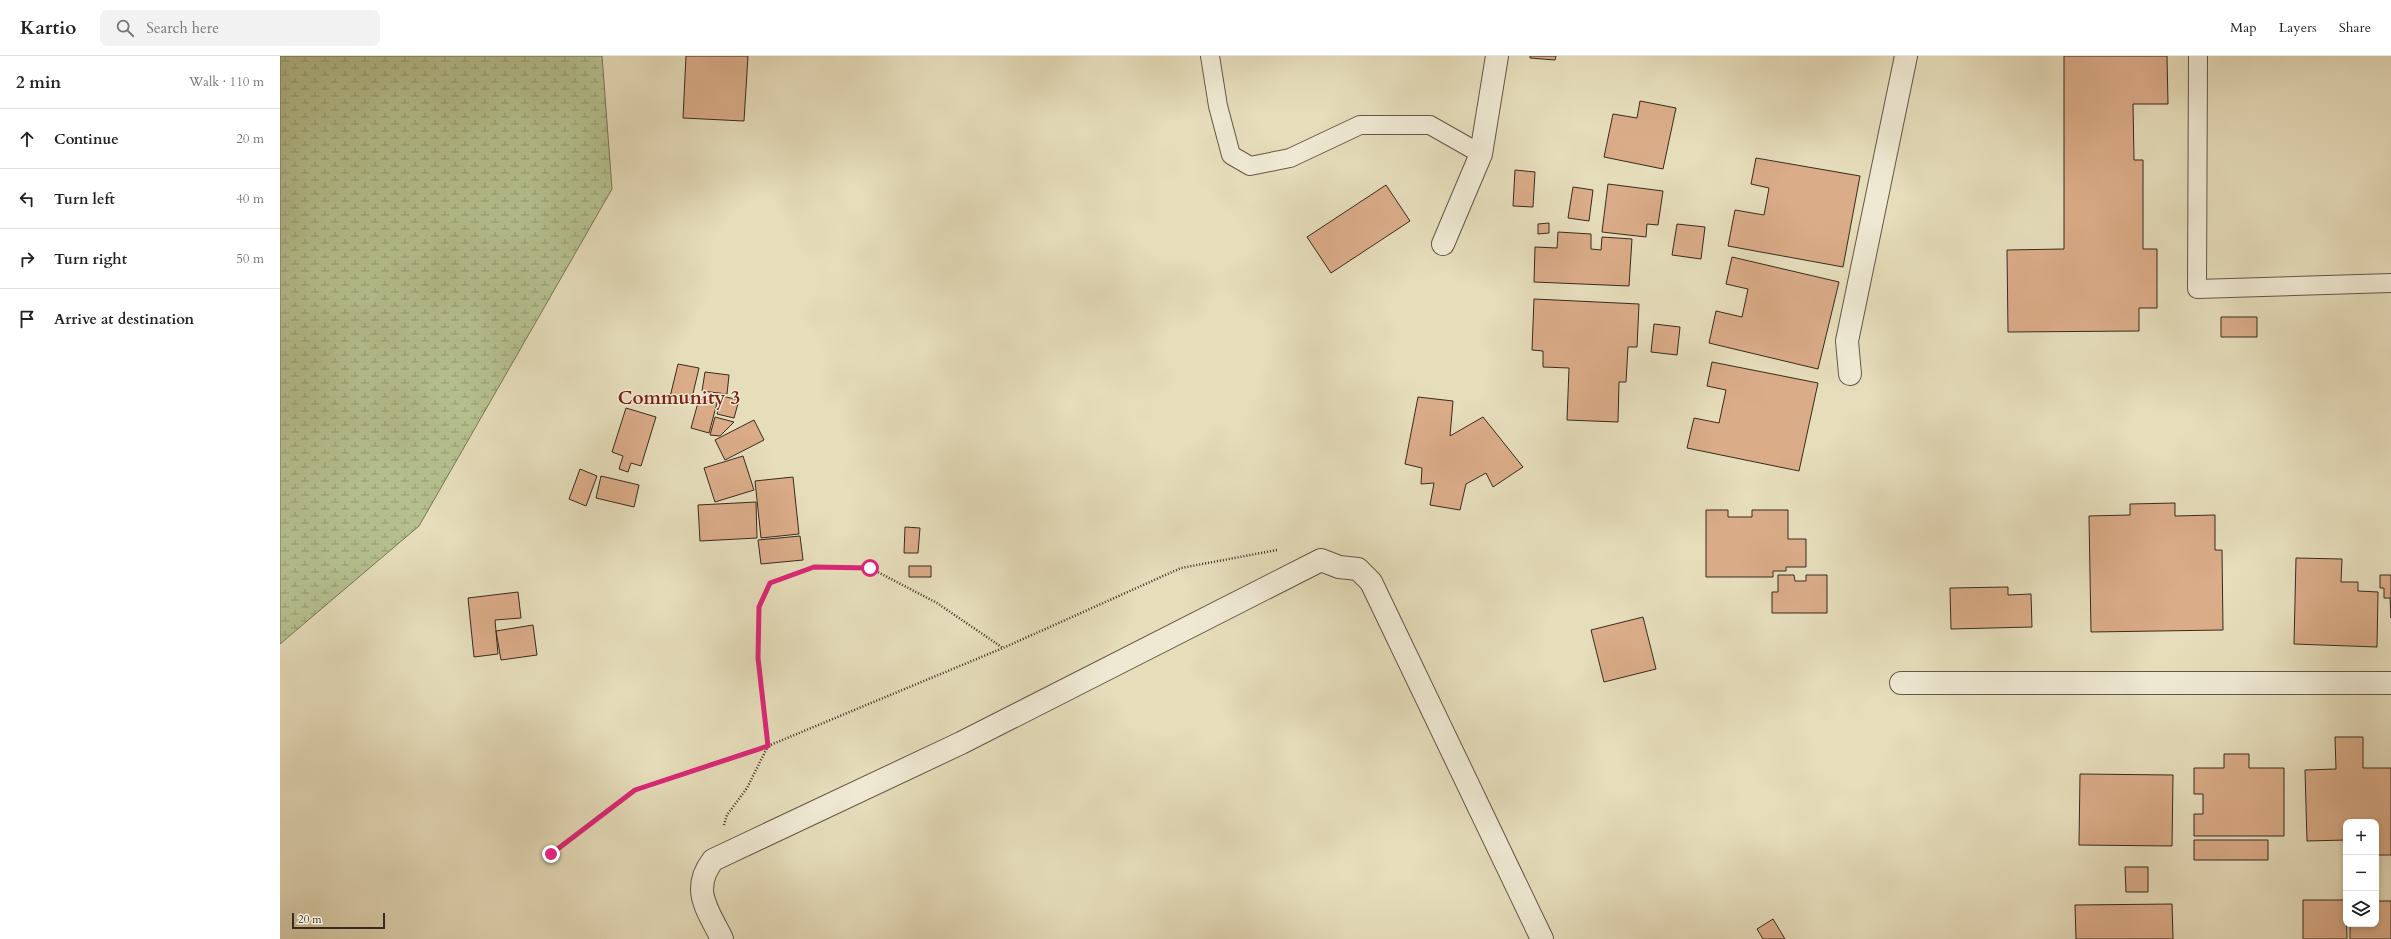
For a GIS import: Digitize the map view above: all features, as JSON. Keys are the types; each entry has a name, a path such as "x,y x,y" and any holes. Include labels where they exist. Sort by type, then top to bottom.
{"street":[{"path":"1443,244 1481,154 1497,56"},
{"path":"1850,374 1847,341 1906,56"},
{"path":"722,939 704,902 701,886 704,872 713,860 961,743 1321,560 1339,567 1358,569 1371,582 1542,939"},
{"path":"1901,683 2391,683"}],"lane":[{"path":"1210,56 1218,106 1231,156 1250,166 1290,158 1360,124 1430,124 1481,154"},
{"path":"2198,56 2197,289 2391,283"}],"path":[{"path":"551,854 635,790 768,746 1004,648 1181,568 1277,550 1321,560"},
{"path":"713,860 727,815 747,788 768,746 758,658 759,607 770,583 814,567 870,568 937,603 1004,648"}],"green space":[{"path":"280,56 602,56 612,189 419,526 280,644"}],"building":[{"path":"686,56 748,56 744,121 683,118"},
{"path":"1530,56 1556,56 1555,60 1530,58"},
{"path":"2064,56 2167,56 2168,104 2133,104 2134,160 2143,160 2143,249 2157,249 2157,308 2139,308 2139,331 2008,332 2007,250 2064,249"},
{"path":"1640,101 1676,108 1663,169 1604,157 1613,114 1637,118"},
{"path":"1756,158 1860,176 1843,267 1728,246 1735,210 1764,215 1769,188 1751,184"},
{"path":"1515,170 1535,172 1533,207 1513,206"},
{"path":"1608,184 1663,191 1658,225 1647,224 1646,237 1602,232"},
{"path":"1386,185 1410,221 1331,273 1307,237"},
{"path":"1573,187 1593,190 1589,221 1568,218"},
{"path":"1549,223 1549,233 1538,234 1538,224"},
{"path":"1677,224 1705,227 1701,259 1672,255"},
{"path":"1558,232 1591,234 1591,249 1601,250 1602,237 1632,239 1629,286 1534,282 1535,247 1557,248"},
{"path":"1732,257 1839,282 1818,369 1709,343 1716,311 1742,317 1748,289 1726,284"},
{"path":"1534,299 1639,304 1637,347 1628,347 1626,382 1619,382 1618,422 1567,420 1569,368 1543,367 1543,351 1532,350"},
{"path":"2221,317 2257,317 2257,337 2221,337"},
{"path":"1654,324 1680,327 1677,355 1651,352"},
{"path":"1712,362 1818,383 1799,471 1687,448 1694,418 1719,423 1726,390 1707,386"},
{"path":"678,364 699,368 691,402 670,397"},
{"path":"705,372 729,375 727,394 702,391"},
{"path":"722,396 739,400 734,418 717,414"},
{"path":"1418,397 1453,401 1450,436 1483,417 1523,467 1493,487 1486,473 1466,484 1460,510 1430,505 1434,483 1421,484 1422,468 1405,464"},
{"path":"699,399 717,403 709,433 691,428"},
{"path":"626,408 656,417 641,466 631,463 628,472 619,469 623,456 612,452"},
{"path":"715,417 734,422 720,436 710,435"},
{"path":"754,420 764,440 725,460 715,440"},
{"path":"743,456 754,490 715,502 704,468"},
{"path":"580,469 597,476 586,506 569,499"},
{"path":"601,476 639,485 634,507 596,498"},
{"path":"793,477 799,534 761,538 755,481"},
{"path":"756,502 757,538 700,541 698,505"},
{"path":"2175,503 2175,516 2215,515 2215,550 2222,550 2223,630 2091,632 2089,516 2130,515 2130,504"},
{"path":"1706,510 1728,510 1728,517 1752,517 1752,510 1788,510 1788,539 1806,539 1806,567 1786,567 1786,571 1773,571 1773,577 1706,577"},
{"path":"905,527 920,528 918,553 904,553"},
{"path":"800,536 803,560 761,564 758,540"},
{"path":"2296,558 2342,559 2341,582 2358,582 2358,591 2378,592 2377,647 2294,644"},
{"path":"909,566 931,566 931,577 909,577"},
{"path":"1778,575 1794,575 1795,581 1806,581 1806,575 1827,575 1827,613 1772,613 1772,592 1778,592"},
{"path":"2380,575 2391,575 2391,618 2390,598 2384,598 2384,588 2380,588"},
{"path":"2008,587 2008,595 2031,594 2032,627 1951,629 1950,588"},
{"path":"518,592 521,618 495,620 498,654 474,657 468,598"},
{"path":"1643,617 1656,669 1604,682 1591,630"},
{"path":"533,625 537,655 501,660 496,631"},
{"path":"2335,737 2363,737 2363,768 2391,768 2391,855 2379,855 2379,819 2343,819 2343,840 2307,841 2305,770 2336,769"},
{"path":"2224,754 2249,754 2249,768 2284,768 2284,836 2194,836 2194,814 2203,814 2203,794 2194,794 2194,768 2224,768"},
{"path":"2080,774 2173,775 2172,846 2079,845"},
{"path":"2194,840 2268,840 2268,860 2194,860"},
{"path":"2125,867 2148,867 2148,892 2126,892"},
{"path":"2303,900 2343,900 2343,927 2347,927 2347,939 2303,939"},
{"path":"2379,901 2391,901 2391,939 2350,939 2350,927 2379,927"},
{"path":"2172,904 2173,939 2076,939 2075,905"},
{"path":"1773,919 1785,939 1763,939 1757,929"}],"district":[{"name":"Community 3","path":"679,397"}],"route":[{"path":"551,854 635,790 768,746 758,658 759,607 770,583 814,567 870,568"}]}
